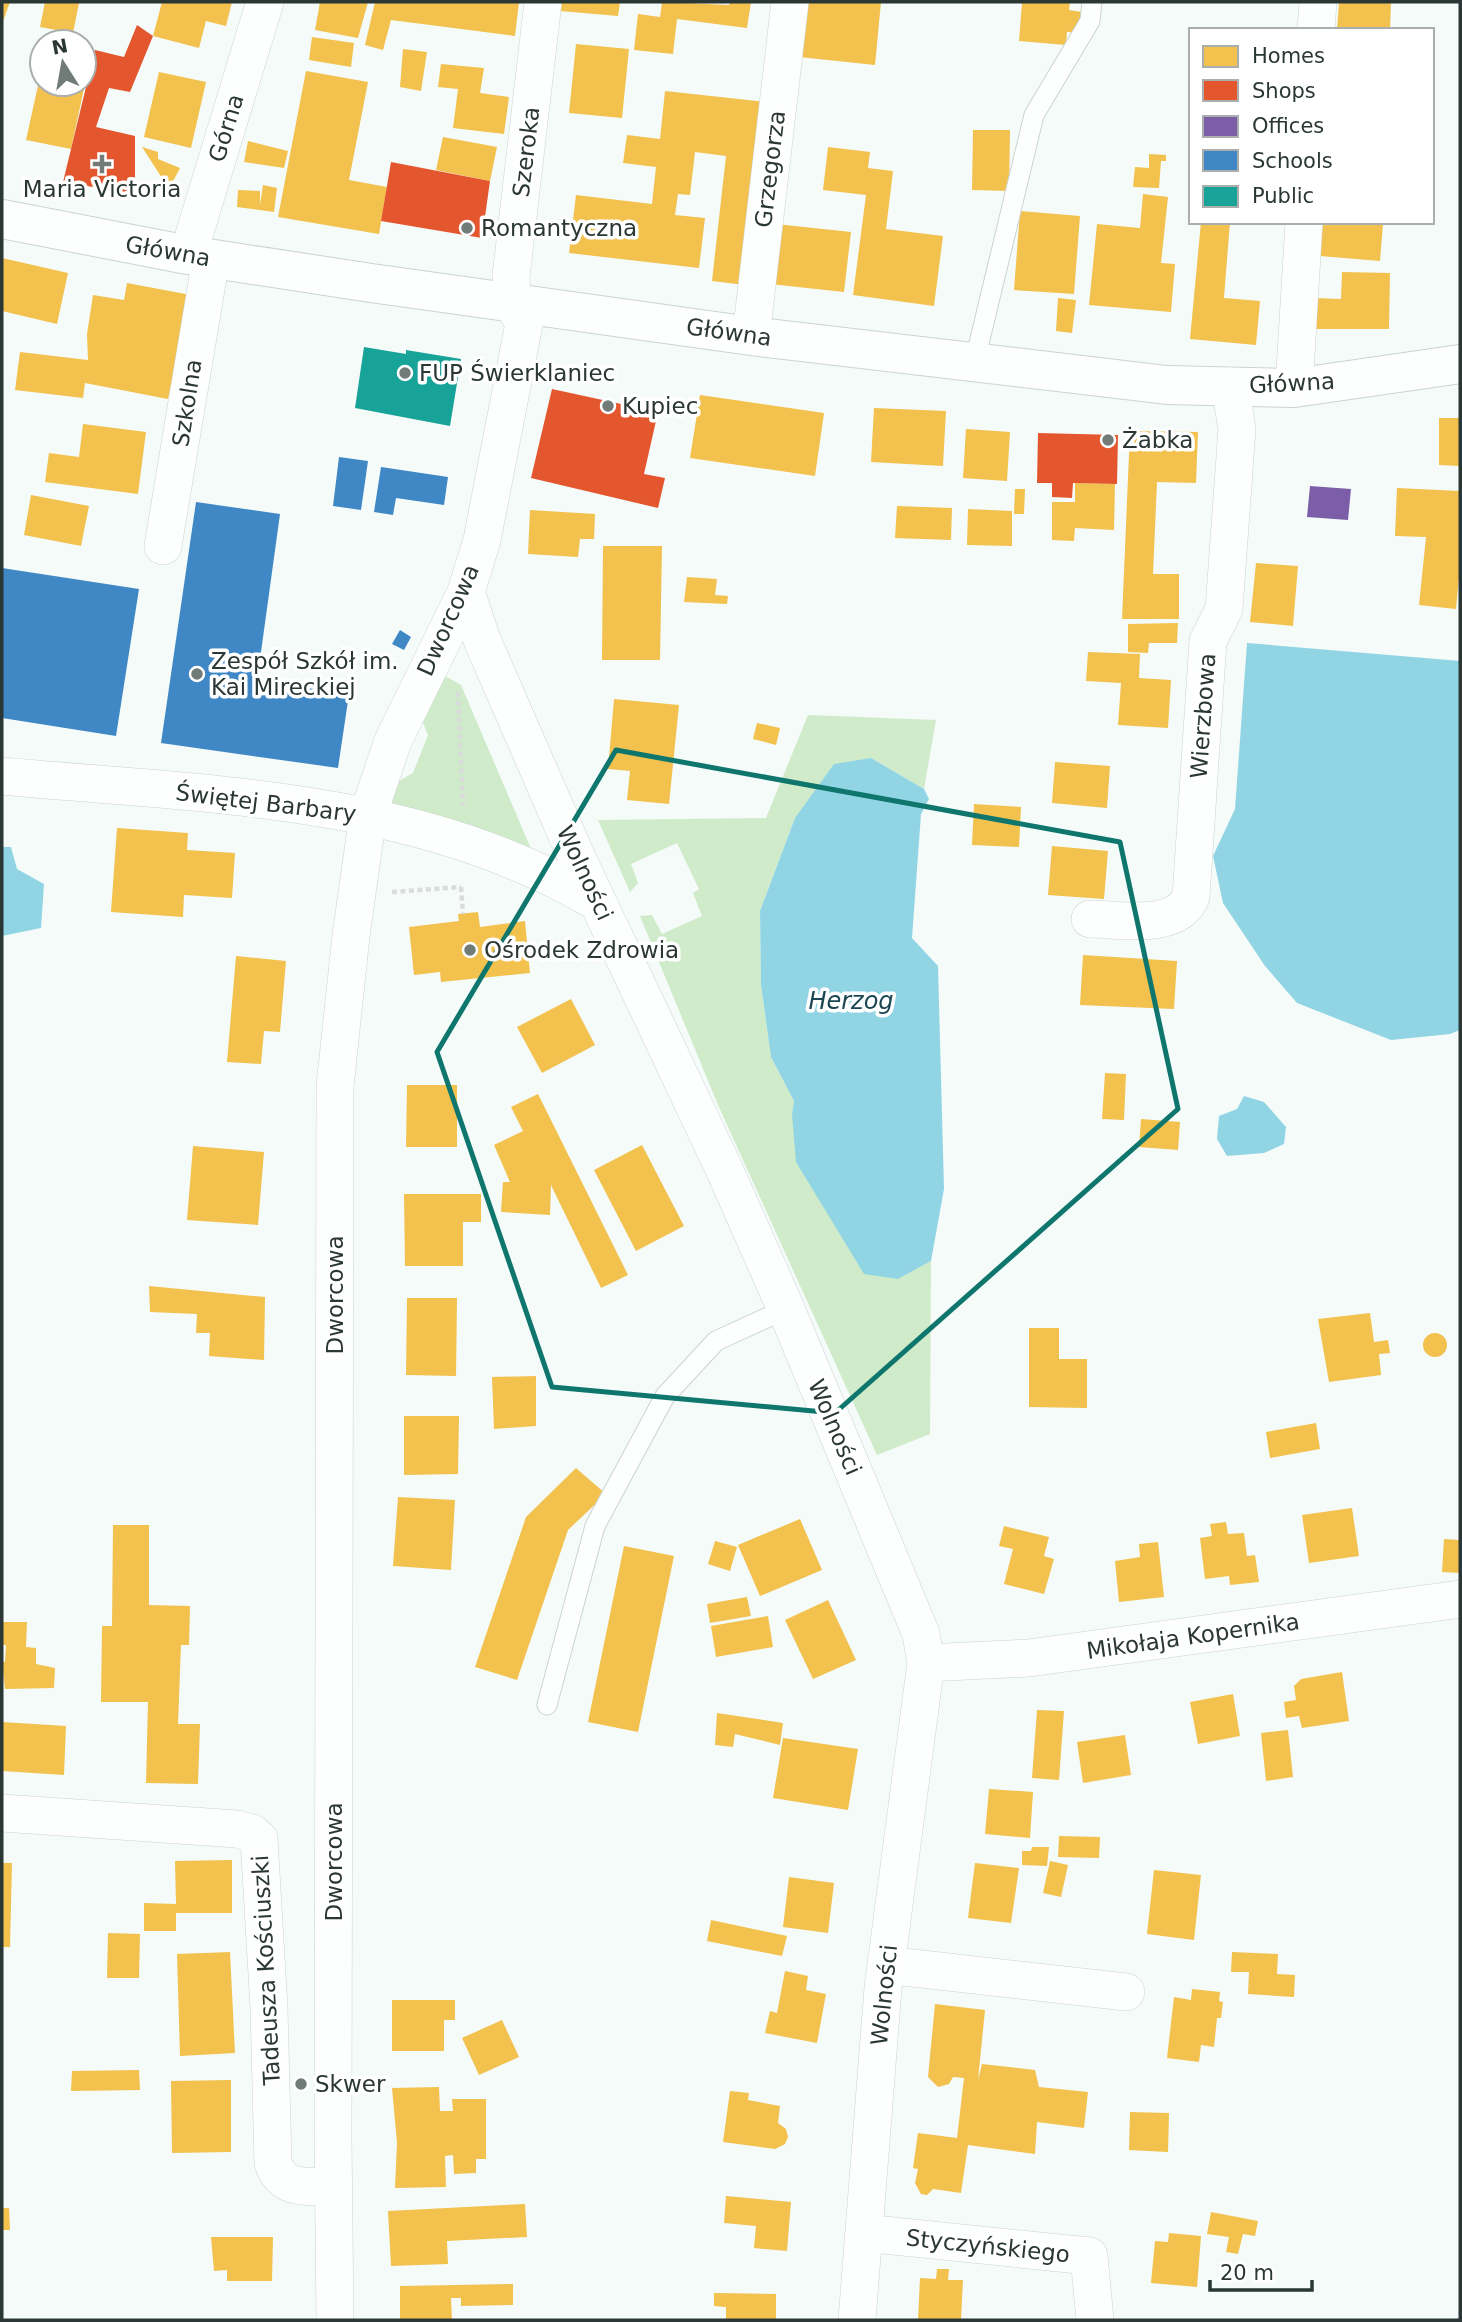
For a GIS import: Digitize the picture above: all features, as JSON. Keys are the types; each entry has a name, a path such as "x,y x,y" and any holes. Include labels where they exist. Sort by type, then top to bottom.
{"main road":[{"name":"Główna","path":"2,219 200,257 512,302 751,336 1167,385 1294,388 1460,364"}],"street":[{"name":"Górna","path":"200,257 265,2"},
{"name":"Szeroka","path":"512,302 511,276 543,2"},
{"name":"Grzegorza","path":"751,336 790,2"},
{"path":"1316,28 1318,2"},
{"path":"1294,388 1304,224"},
{"name":"Szkolna","path":"163,546 200,257"},
{"name":"Dworcowa","path":"335,2320 335,1086 351,936 369,815 393,741 466,592 482,540 524,324 512,302"},
{"name":"Wierzbowa","path":"1090,919 1170,917 1187,906 1191,897 1208,641 1224,609 1237,429 1230,386"},
{"name":"Wolności","path":"466,592 482,640 598,903 725,1171 786,1309 921,1634 926,1663 887,1965 858,2320"},
{"name":"Świętej Barbary","path":"2,776 311,805 369,815 465,840 531,866 598,903"},
{"name":"Mikołaja Kopernika","path":"926,1663 1029,1658 1460,1599"},
{"name":"Tadeusza Kościuszki","path":"2,1813 237,1829 252,1833 260,1839 269,2008 273,2163 277,2174 292,2186 334,2186"},
{"path":"887,1965 1126,1992"},
{"name":"Styczyńskiego","path":"864,2233 1089,2256 1094,2320"}],"lane":[{"path":"974,364 1034,115 1090,21 1093,2"},
{"path":"547,1705 595,1526 665,1395 716,1341 786,1309"}],"path":[{"path":"458,684 465,840"},
{"path":"390,892 461,887"}],"highlighted area":[{"path":"616,750 1120,842 1178,1109 835,1413 552,1387 437,1052"}],"green space":[{"path":"445,676 461,685 535,858 472,825 391,807 397,782 413,773 428,735 421,718"},
{"path":"808,715 936,720 924,789 871,758 795,818 760,911 761,985 771,1057 794,1101 792,1114 898,1279 931,1261 930,1434 877,1455 718,1105 640,916 652,915 662,934 702,916 693,893 699,889 677,843 631,864 638,883 630,892 598,820 766,818"}],"water":[{"path":"1247,643 1460,661 1460,1030 1450,1034 1391,1040 1297,1003 1265,966 1223,903 1213,856 1235,809"},
{"name":"Herzog","path":"871,758 924,789 929,799 921,814 912,938 938,966 944,1189 931,1261 898,1279 864,1274 796,1162 792,1114 794,1101 771,1057 761,985 760,911 795,818 834,764"},
{"path":"2,847 11,847 17,869 44,884 41,928 2,936"},
{"path":"1244,1096 1264,1102 1286,1127 1284,1144 1264,1153 1227,1156 1217,1139 1219,1116 1237,1109"}],"building: Homes":[{"path":"2,2 10,2 2,24"},
{"path":"45,2 79,3 74,28 40,27"},
{"path":"162,2 232,2 226,26 206,21 199,48 153,36"},
{"path":"320,2 368,2 358,38 315,30"},
{"path":"375,2 519,2 515,36 391,20 383,50 365,45"},
{"path":"561,2 620,2 618,16 560,11"},
{"path":"662,2 729,5 730,2 751,2 747,28 677,19 673,54 634,50 638,14 660,17"},
{"path":"805,2 881,2 875,65 799,57"},
{"path":"1022,2 1070,2 1069,10 1082,12 1081,33 1067,32 1066,45 1019,41"},
{"path":"1339,2 1391,2 1390,28 1337,28"},
{"path":"312,37 354,43 351,67 309,60"},
{"path":"576,44 629,49 622,118 569,113"},
{"path":"403,49 427,52 421,91 400,87"},
{"path":"441,64 484,68 480,93 509,97 504,134 453,128 458,89 438,87"},
{"path":"306,71 368,82 349,180 387,187 379,234 278,217"},
{"path":"159,72 206,82 191,148 144,137"},
{"path":"665,91 766,102 745,285 712,281 726,156 695,152 690,195 678,194 675,215 705,218 699,268 569,253 576,195 652,204 656,167 623,163 627,135 660,139"},
{"path":"35,98 82,98 71,149 26,140"},
{"path":"973,130 1010,130 1009,191 972,190"},
{"path":"443,137 497,147 490,181 436,170"},
{"path":"248,141 288,151 284,168 244,162"},
{"path":"142,147 158,152 158,159 180,168 169,189"},
{"path":"828,147 870,152 868,168 893,171 886,229 943,236 934,306 853,295 866,195 823,190"},
{"path":"1149,154 1166,155 1166,161 1161,161 1159,188 1133,187 1135,167 1149,168"},
{"path":"263,185 277,188 274,212 237,207 238,190 260,191 260,205"},
{"path":"1143,194 1168,197 1161,263 1175,264 1171,312 1089,305 1097,224 1140,228"},
{"path":"1020,211 1080,216 1074,294 1014,290"},
{"path":"776,224 851,232 844,292 770,284"},
{"path":"1201,224 1230,224 1224,298 1260,301 1256,345 1190,339"},
{"path":"1323,224 1383,224 1380,261 1320,256"},
{"path":"2,258 68,273 57,324 2,311"},
{"path":"1342,272 1390,273 1389,329 1315,329 1315,298 1341,299"},
{"path":"127,283 191,295 168,399 85,383 83,398 15,390 20,352 88,360 87,334 93,295 124,300"},
{"path":"1058,298 1076,300 1072,333 1056,331"},
{"path":"700,395 824,413 815,476 690,458"},
{"path":"874,408 946,411 943,466 871,462"},
{"path":"1439,418 1460,418 1460,466 1439,465"},
{"path":"83,424 146,432 138,494 45,482 49,453 79,457"},
{"path":"966,429 1010,432 1007,481 963,478"},
{"path":"1130,431 1198,432 1196,483 1157,482 1153,574 1179,574 1179,619 1122,619"},
{"path":"1075,483 1115,484 1114,530 1075,528 1074,541 1052,540 1052,502 1075,502"},
{"path":"1397,488 1460,491 1460,565 1456,609 1419,605 1426,537 1395,536"},
{"path":"1015,489 1025,489 1024,514 1014,514"},
{"path":"31,495 89,506 81,546 24,535"},
{"path":"897,506 952,508 951,540 895,538"},
{"path":"968,509 1012,511 1012,546 967,545"},
{"path":"530,510 595,514 594,539 580,539 578,557 528,554"},
{"path":"603,546 662,546 660,660 602,660"},
{"path":"1256,563 1298,566 1293,626 1250,622"},
{"path":"687,577 717,579 715,595 728,596 727,604 684,602"},
{"path":"1178,623 1177,643 1149,643 1148,653 1128,652 1128,624"},
{"path":"1088,652 1140,654 1139,678 1171,680 1168,728 1118,725 1121,683 1086,681"},
{"path":"614,699 679,705 669,804 627,800 630,771 608,769"},
{"path":"757,723 780,728 776,745 753,739"},
{"path":"1055,762 1110,766 1107,808 1052,803"},
{"path":"974,804 1021,807 1019,847 972,845"},
{"path":"117,828 188,833 187,850 235,853 232,898 184,895 183,917 111,912"},
{"path":"1052,846 1108,851 1104,899 1048,895"},
{"name":"Ośrodek Zdrowia","path":"478,912 480,927 525,921 530,973 441,982 440,972 414,975 409,927 459,921 458,914"},
{"path":"1083,955 1177,961 1174,1009 1080,1005"},
{"path":"236,956 286,961 280,1032 264,1031 261,1064 227,1062"},
{"path":"571,999 595,1045 542,1073 517,1027"},
{"path":"1105,1073 1126,1074 1124,1120 1102,1119"},
{"path":"407,1085 457,1085 457,1147 406,1147"},
{"path":"538,1094 628,1275 601,1288 551,1185 550,1215 501,1212 503,1182 510,1182 494,1145 523,1131 511,1107"},
{"path":"1141,1119 1180,1122 1178,1150 1139,1147"},
{"path":"642,1145 684,1226 636,1251 594,1170"},
{"path":"193,1146 264,1152 258,1225 187,1220"},
{"path":"404,1194 481,1194 481,1222 463,1222 463,1266 405,1266"},
{"path":"149,1286 265,1297 264,1360 209,1356 210,1333 196,1333 197,1314 150,1312"},
{"path":"407,1298 457,1298 456,1376 406,1375"},
{"path":"1370,1313 1374,1342 1388,1340 1390,1353 1379,1354 1381,1375 1329,1382 1318,1319"},
{"path":"1029,1328 1059,1328 1059,1359 1087,1359 1087,1408 1029,1407"},
{"path":"1435,1333 1443,1337 1447,1345 1443,1353 1435,1357 1427,1353 1423,1345 1427,1337"},
{"path":"536,1376 536,1426 494,1429 492,1377"},
{"path":"404,1416 459,1416 458,1474 404,1475"},
{"path":"1316,1423 1320,1449 1270,1458 1266,1432"},
{"path":"576,1468 606,1494 568,1530 517,1680 475,1667 526,1517"},
{"path":"398,1497 455,1500 451,1570 393,1566"},
{"path":"1352,1508 1359,1556 1309,1563 1302,1515"},
{"path":"800,1519 822,1570 760,1596 738,1545"},
{"path":"1226,1522 1228,1534 1244,1533 1247,1556 1255,1555 1259,1582 1230,1585 1229,1576 1205,1579 1200,1538 1212,1536 1210,1524"},
{"path":"113,1525 149,1525 149,1605 190,1606 189,1645 181,1645 178,1724 200,1724 198,1784 146,1783 148,1702 101,1702 102,1626 112,1626"},
{"path":"1004,1526 1049,1537 1044,1556 1054,1559 1044,1594 1004,1584 1013,1549 999,1546"},
{"path":"1444,1539 1460,1540 1460,1573 1442,1572"},
{"path":"715,1541 737,1547 730,1571 708,1564"},
{"path":"1158,1542 1164,1597 1119,1602 1115,1561 1140,1557 1139,1544"},
{"path":"624,1546 674,1556 638,1732 588,1722"},
{"path":"747,1597 751,1616 710,1623 707,1604"},
{"path":"828,1600 856,1660 813,1679 785,1620"},
{"path":"768,1616 773,1647 716,1657 711,1626"},
{"path":"2,1622 27,1622 26,1647 36,1648 36,1664 55,1668 54,1688 5,1689 2,1661 5,1662 6,1645 2,1645"},
{"path":"1342,1672 1349,1721 1302,1728 1299,1716 1286,1718 1284,1702 1296,1700 1294,1686 1301,1679"},
{"path":"1233,1694 1240,1736 1198,1744 1190,1702"},
{"path":"1037,1710 1064,1711 1059,1780 1032,1778"},
{"path":"717,1713 783,1723 780,1745 735,1734 733,1747 715,1745"},
{"path":"2,1722 66,1726 64,1775 2,1771"},
{"path":"1288,1730 1293,1777 1266,1781 1261,1733"},
{"path":"1125,1735 1131,1775 1083,1783 1077,1742"},
{"path":"783,1738 858,1749 848,1810 773,1798"},
{"path":"989,1789 1033,1792 1030,1838 985,1834"},
{"path":"1059,1836 1100,1837 1099,1858 1058,1857"},
{"path":"1032,1847 1049,1847 1047,1866 1022,1865 1022,1851 1031,1851"},
{"path":"232,1860 232,1913 176,1913 176,1931 144,1931 144,1903 176,1904 175,1861"},
{"path":"1050,1861 1068,1865 1061,1897 1043,1893"},
{"path":"2,1863 12,1863 10,1947 2,1947"},
{"path":"975,1863 1019,1868 1011,1923 968,1918"},
{"path":"1154,1870 1201,1875 1194,1940 1147,1934"},
{"path":"789,1877 834,1883 828,1933 783,1927"},
{"path":"711,1920 787,1936 782,1956 707,1941"},
{"path":"108,1933 140,1934 139,1978 107,1978"},
{"path":"230,1952 235,2053 180,2056 177,1954"},
{"path":"1232,1952 1278,1954 1277,1974 1295,1975 1294,1997 1248,1994 1249,1972 1231,1972"},
{"path":"785,1971 808,1976 806,1990 826,1994 817,2043 765,2033 770,2011 777,2013"},
{"path":"1192,1989 1220,1992 1219,2001 1223,2002 1221,2018 1217,2018 1214,2047 1201,2045 1199,2062 1167,2058 1174,1997 1191,2000"},
{"path":"392,2000 455,2000 455,2020 444,2020 444,2051 392,2051"},
{"path":"935,2004 985,2010 978,2080 982,2064 1035,2070 1039,2087 1088,2092 1084,2128 1037,2122 1035,2154 968,2145 961,2193 933,2189 927,2195 921,2194 915,2183 918,2169 913,2168 918,2133 957,2138 964,2078 953,2077 949,2084 938,2087 928,2077"},
{"path":"502,2020 519,2057 479,2075 462,2038"},
{"path":"139,2070 140,2090 71,2091 72,2071"},
{"path":"231,2080 231,2152 172,2153 171,2081"},
{"path":"439,2087 440,2111 453,2111 452,2099 486,2099 486,2159 476,2159 476,2173 454,2174 453,2155 445,2156 446,2187 395,2188 397,2143 392,2088"},
{"path":"730,2091 749,2093 748,2100 780,2106 778,2123 786,2129 788,2137 785,2144 775,2149 723,2142"},
{"path":"1130,2112 1169,2113 1168,2152 1129,2150"},
{"path":"726,2196 791,2202 787,2251 754,2248 756,2226 724,2223"},
{"path":"525,2204 527,2237 447,2241 448,2264 391,2266 388,2211"},
{"path":"2,2208 9,2208 10,2230 2,2230"},
{"path":"1211,2212 1258,2221 1255,2236 1243,2234 1238,2254 1226,2252 1229,2237 1207,2234"},
{"path":"1169,2233 1201,2236 1197,2287 1151,2283 1155,2241 1168,2242"},
{"path":"211,2237 273,2237 272,2281 227,2281 227,2270 214,2271"},
{"path":"937,2269 949,2269 948,2280 963,2280 961,2320 918,2320 920,2278 936,2279"},
{"path":"513,2284 513,2305 461,2306 461,2298 451,2298 452,2320 400,2320 400,2286"},
{"path":"714,2293 776,2294 776,2320 726,2320 726,2307 714,2306"}],"building: Shops":[{"path":"137,25 153,36 130,92 109,88 96,127 135,136 135,194 63,182 83,98 98,98 98,51 124,57"},
{"path":"391,162 490,181 482,238 381,221"},
{"path":"552,389 658,412 644,474 665,478 658,508 531,478"},
{"path":"1038,433 1118,435 1117,484 1073,483 1072,498 1052,497 1052,483 1037,483"}],"building: Offices":[{"path":"1310,486 1351,489 1348,520 1307,517"}],"building: Schools":[{"path":"339,457 368,461 361,510 333,506"},
{"path":"381,467 448,477 444,505 396,498 393,515 374,512"},
{"path":"196,502 280,514 257,681 349,694 338,768 161,743"},
{"path":"2,568 139,589 116,736 2,718"},
{"path":"400,630 411,637 404,650 392,644"}],"building: Public":[{"path":"364,347 406,354 406,350 461,359 450,426 355,408"}],"place":[{"name":"Maria Victoria","path":"102,164"},
{"name":"Romantyczna","path":"467,228"},
{"name":"FUP Świerklaniec","path":"405,373"},
{"name":"Kupiec","path":"608,406"},
{"name":"Żabka","path":"1108,440"},
{"name":"Zespół Szkół im. Kai Mireckiej","path":"197,674"},
{"name":"Ośrodek Zdrowia","path":"470,950"},
{"name":"Skwer","path":"301,2084"}]}
